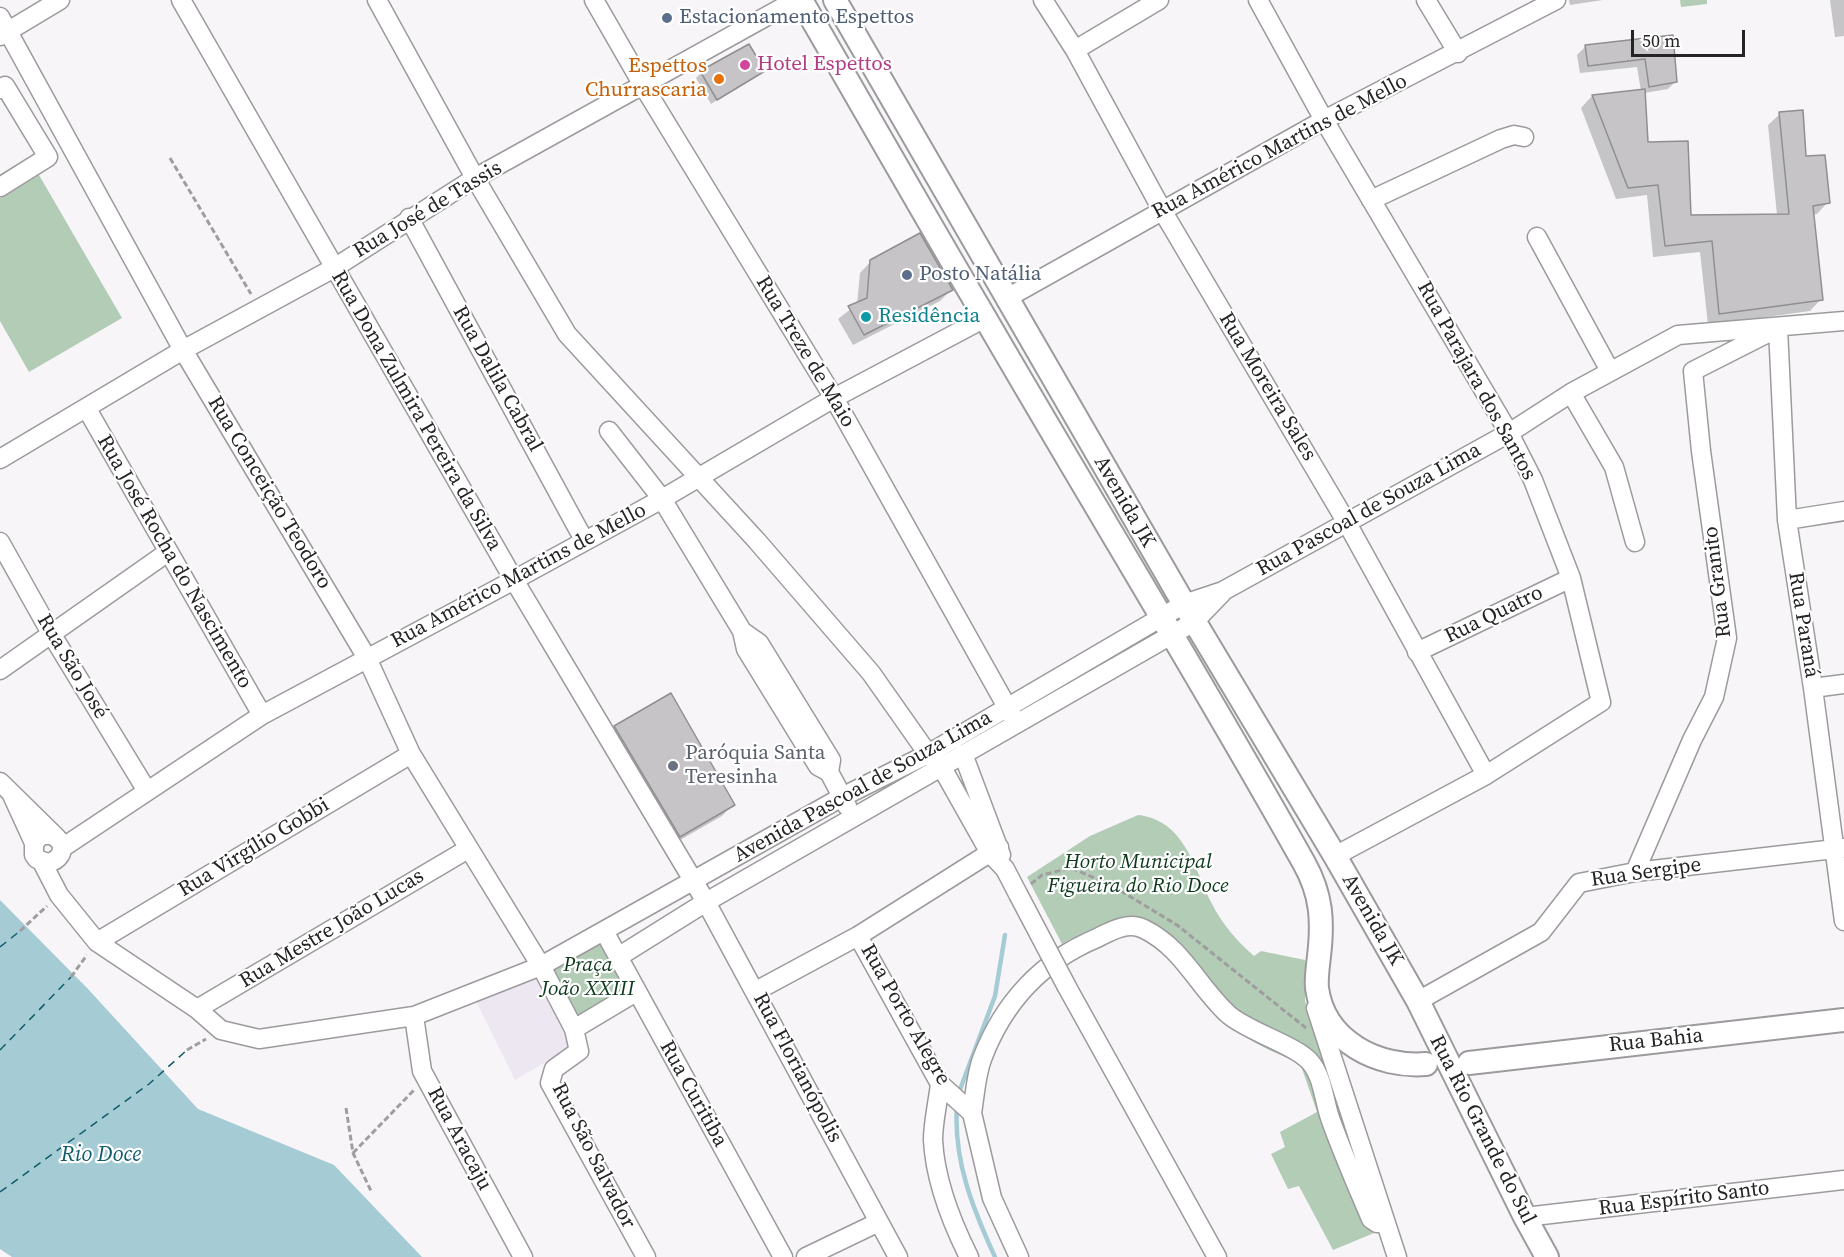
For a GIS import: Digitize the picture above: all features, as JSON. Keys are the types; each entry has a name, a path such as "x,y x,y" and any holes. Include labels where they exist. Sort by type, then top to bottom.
{"main road":[{"name":"Avenida JK","path":"801,0 985,318 1168,625 1307,868 1323,920 1317,987"},
{"name":"Avenida JK","path":"835,0 1189,613 1335,856 1418,1001"},
{"path":"1317,987 1328,1018 1358,1050 1388,1063 1426,1064"},
{"name":"Rua Rio Grande do Sul","path":"1418,1001 1524,1217 1547,1257"},
{"name":"Rua Bahia","path":"1469,1063 1844,1020"}],"street":[{"path":"3,28 60,0"},
{"name":"Rua Dona Zulmira Pereira da Silva","path":"181,0 514,580 692,881"},
{"path":"377,0 475,178 567,334 757,541 871,673 935,760 1005,868 1067,987 1217,1257"},
{"name":"Rua Treze de Maio","path":"594,0 644,87 834,398 1012,716"},
{"name":"Rua José de Tassis","path":"0,459 183,350 334,268 475,178 644,87 796,0"},
{"name":"Rua Moreira Sales","path":"1043,0 1075,50 1162,210 1347,524 1486,775"},
{"path":"1075,50 1158,0"},
{"name":"Rua Parajara dos Santos","path":"1258,0 1324,120 1509,433 1533,480 1571,578 1601,702 1486,775 1335,856"},
{"path":"1426,0 1458,53"},
{"name":"Rua Américo Martins de Mello","path":"1007,298 1324,120 1458,53 1556,0"},
{"name":"Rua Conceição Teodoro","path":"3,28 183,350 367,658 411,754 541,966"},
{"path":"0,89 5,86 48,157 0,187"},
{"path":"1371,200 1502,139 1514,135 1524,137"},
{"name":"Rua Dalila Cabral","path":"409,218 584,540"},
{"path":"1537,237 1610,371"},
{"name":"Rua Américo Martins de Mello","path":"60,843 147,791 262,715 662,499 834,398 985,318"},
{"name":"Rua Pascoal de Souza Lima","path":"1189,613 1223,591 1509,433 1571,393 1678,336 1844,321"},
{"name":"Rua Paraná","path":"1778,328 1787,520 1840,848 1844,921"},
{"name":"Rua Granito","path":"1635,872 1692,740 1714,697 1727,638 1701,451 1693,371 1778,328"},
{"path":"1571,393 1614,468 1635,542"},
{"name":"Rua José Rocha do Nascimento","path":"87,409 262,715"},
{"path":"609,431 662,499 742,631 759,643 831,760 829,772 854,817"},
{"path":"1787,520 1844,511"},
{"name":"Rua São José","path":"0,542 52,635 147,791"},
{"path":"0,670 168,552"},
{"name":"Rua Quatro","path":"1417,652 1571,578"},
{"name":"Avenida Pascoal de Souza Lima","path":"618,957 706,902 854,817 935,760 1189,613"},
{"path":"1813,688 1844,684"},
{"name":"Avenida Pascoal de Souza Lima","path":"541,966 842,797 935,760 963,754 1012,716"},
{"name":"Rua Virgílio Gobbi","path":"97,942 411,754"},
{"path":"963,754 994,850"},
{"path":"6,788 60,843"},
{"path":"6,788 34,843 34,855 42,862 58,895 97,942 197,1009 221,1030 259,1039 414,1016 541,966 574,1029 636,992"},
{"path":"34,843 37,838 47,834 60,843"},
{"path":"42,862 48,863 58,859 60,843"},
{"name":"Rua Sergipe","path":"1418,1001 1541,932 1579,883 1635,872 1840,848"},
{"name":"Rua Mestre João Lucas","path":"197,1009 468,849"},
{"path":"756,991 858,936 994,850"},
{"name":"Rua Florianópolis","path":"692,881 756,991 898,1257"},
{"path":"1019,1257 992,1198 972,1113 981,1061 993,1034 1026,986 1047,964 1080,945 1125,926 1142,928 1176,950 1229,1015 1244,1026 1311,1062 1317,1074 1330,1118 1371,1219 1377,1223 1386,1223"},
{"name":"Rua Curitiba","path":"604,931 783,1257"},
{"name":"Rua Porto Alegre","path":"858,936 940,1084 972,1113"},
{"path":"1317,987 1317,1016 1397,1257"},
{"name":"Rua Aracaju","path":"414,1016 422,1071 523,1257"},
{"name":"Rua São Salvador","path":"574,1029 579,1051 554,1070 550,1083 646,1257"},
{"path":"940,1084 933,1139 939,1177 954,1226 969,1257"},
{"name":"Rua Espírito Santo","path":"1524,1217 1844,1180"},
{"path":"807,1257 879,1222"}],"path":[{"path":"170,158 260,309"},
{"path":"20,931 58,895"},
{"path":"70,977 97,942"},
{"path":"187,1050 221,1030"},
{"path":"353,1153 426,1077"},
{"path":"346,1108 353,1153 371,1191"}],"shaded area":[{"path":"534,972 571,1047 515,1080 474,997"}],"green space":[{"path":"1680,0 1707,0 1707,4 1681,7"},
{"path":"39,175 122,318 29,372 0,321 0,198"},
{"name":"Horto Municipal Figueira do Rio Doce","path":"1138,815 1154,819 1177,835 1193,860 1211,902 1225,925 1254,956 1261,951 1305,960 1305,1001 1379,1231 1333,1250 1299,1186 1288,1189 1271,1154 1285,1147 1280,1132 1317,1112 1300,1063 1263,1047 1242,1034 1166,955 1132,931 1114,926 1100,926 1062,944 1027,877 1090,836"},
{"name":"Praça João XXIII","path":"599,939 628,990 577,1017 549,967"}],"water":[{"name":"Rio Doce","path":"0,900 88,989 198,1109 334,1165 422,1257 12,1257 0,1249"}],"building":[{"path":"1673,35 1677,82 1649,87 1645,59 1588,66 1585,45"},
{"path":"749,44 765,71 717,100 700,71"},
{"path":"1645,89 1648,142 1688,141 1691,215 1789,214 1779,112 1803,110 1806,156 1825,155 1830,203 1813,206 1823,300 1719,314 1712,241 1665,246 1658,185 1628,188 1592,95"},
{"name":"Posto Natália","path":"920,233 953,290 864,335 848,306 867,298 870,260"},
{"name":"Paróquia Santa Teresinha","path":"671,693 735,805 680,837 614,726"}],"waterway":[{"path":"958,1095 995,996 1005,935"},
{"path":"957,1106 961,1165 979,1221 995,1257"}],"ferry route":[{"path":"0,947 20,931"},
{"path":"0,1050 71,977"},
{"path":"0,1192 149,1084 187,1050"}],"place":[{"name":"Estacionamento Espettos","path":"667,18"},
{"name":"Hotel Espettos","path":"745,65"},
{"name":"Espettos Churrascaria","path":"719,79"},
{"name":"Posto Natália","path":"907,275"},
{"name":"Residência","path":"866,317"},
{"name":"Paróquia Santa Teresinha","path":"673,766"}]}
